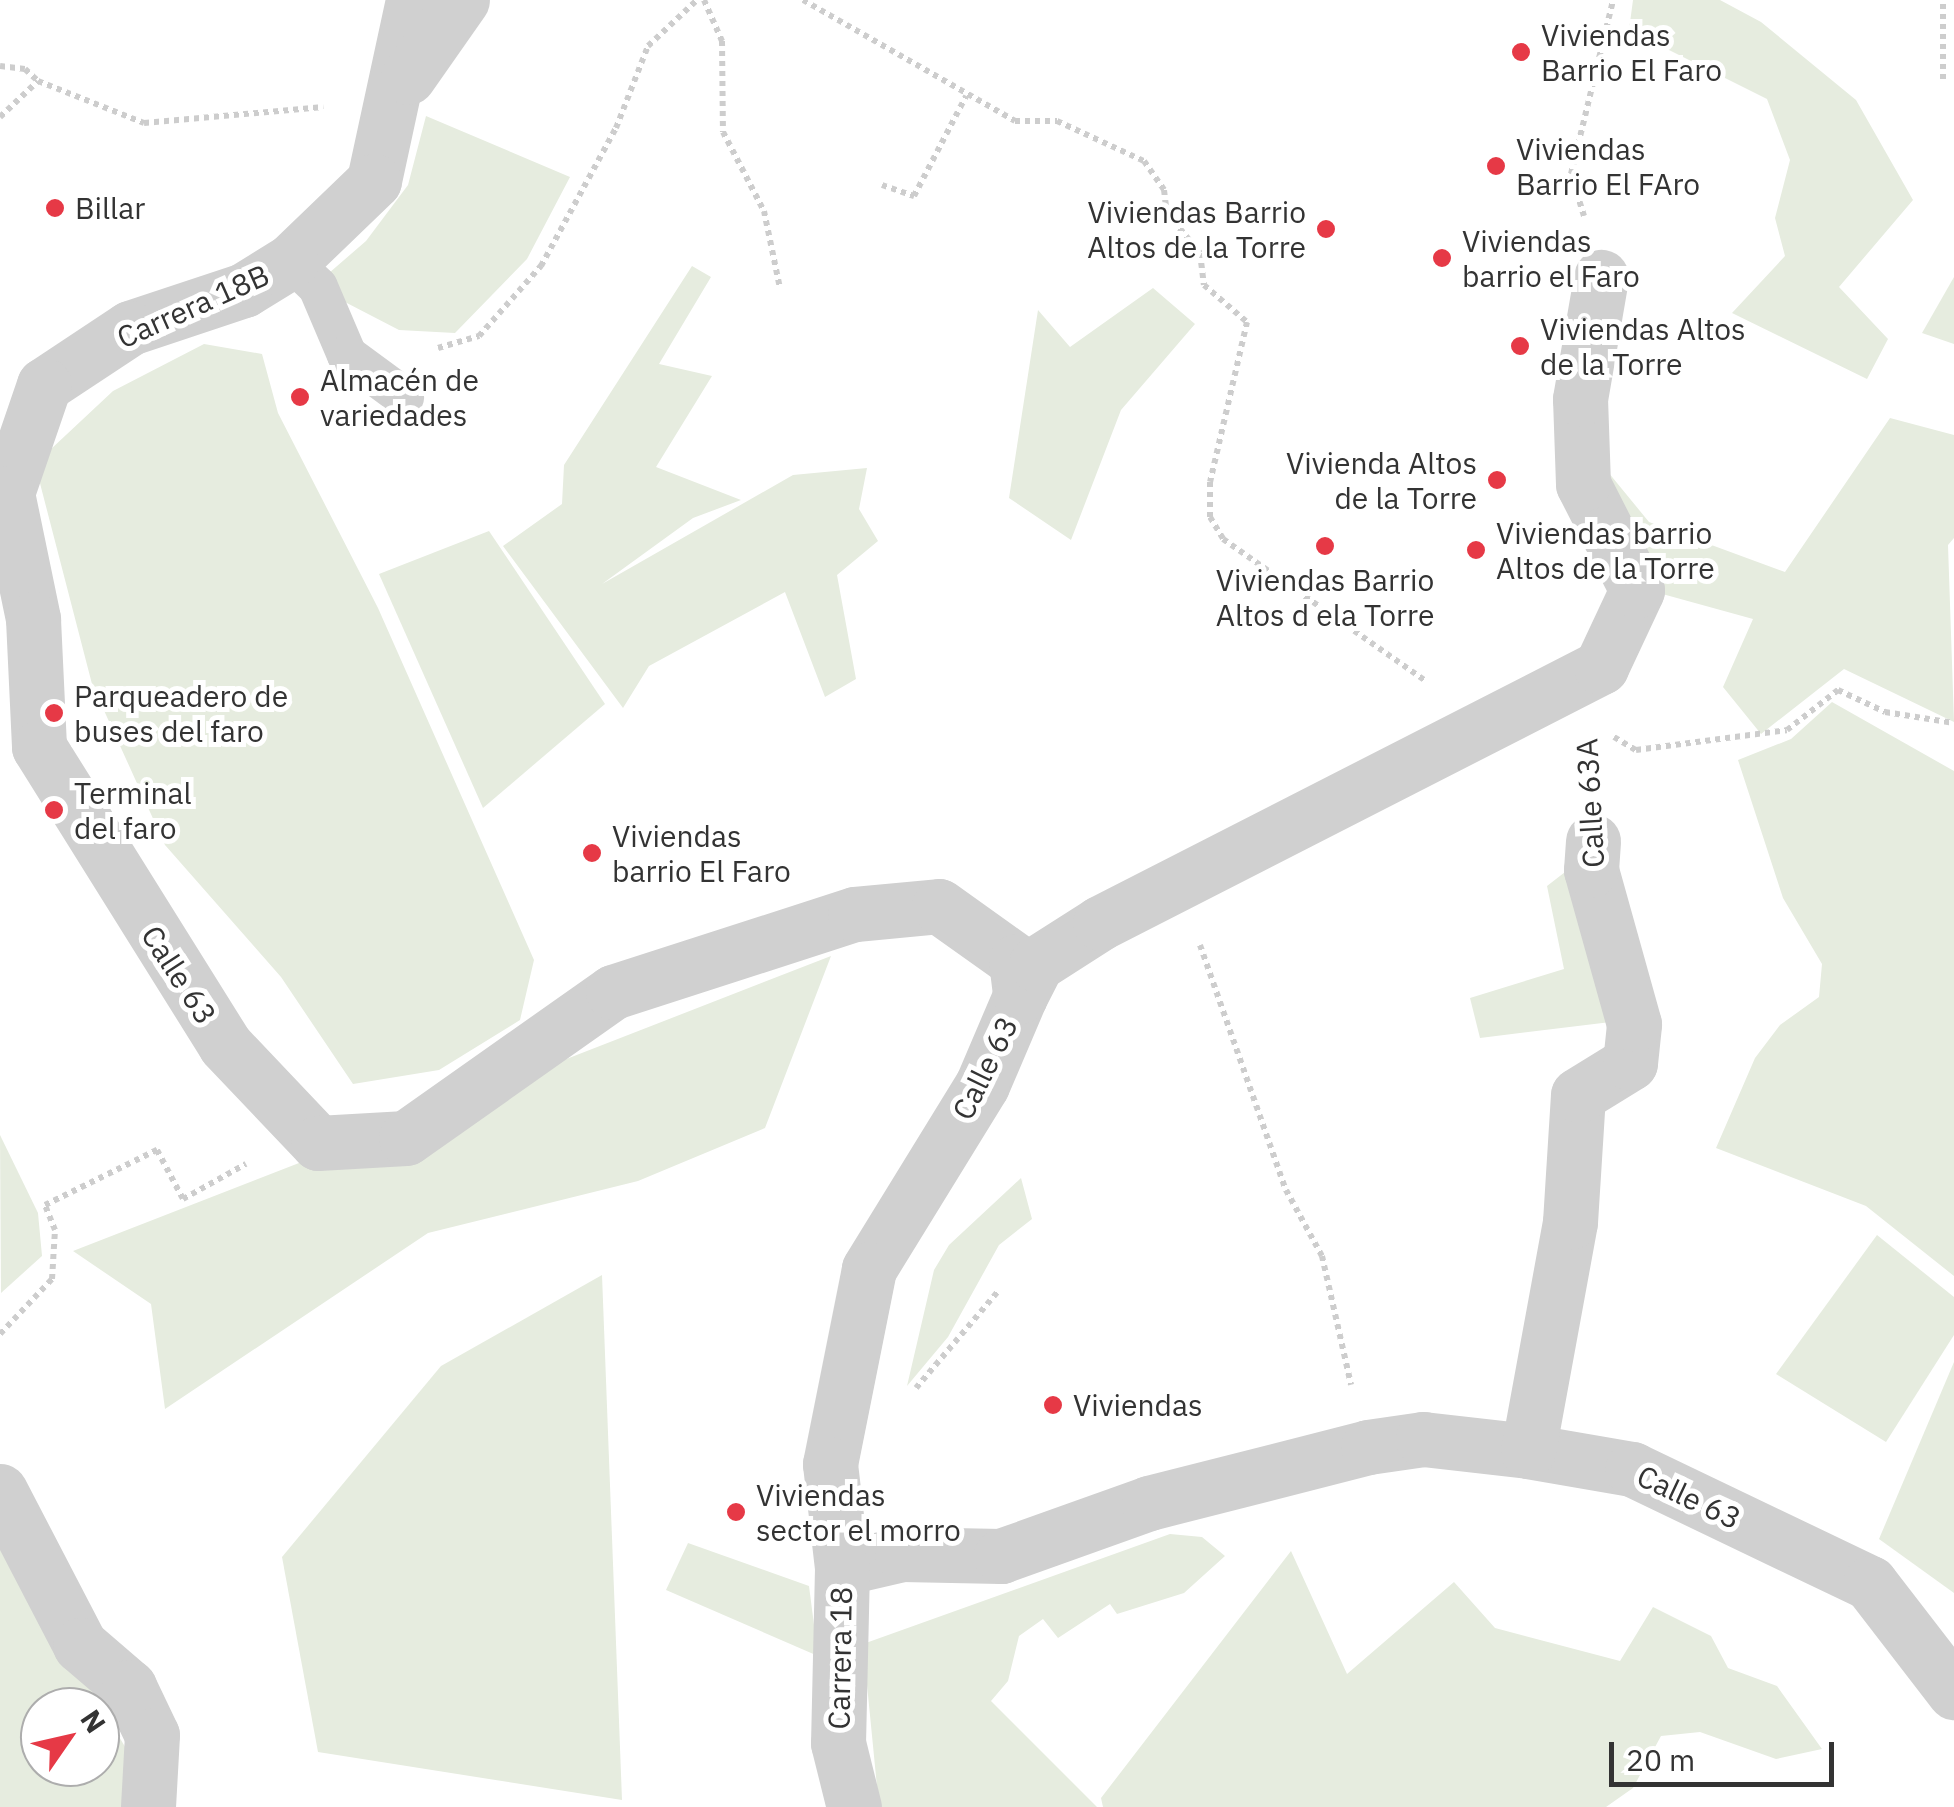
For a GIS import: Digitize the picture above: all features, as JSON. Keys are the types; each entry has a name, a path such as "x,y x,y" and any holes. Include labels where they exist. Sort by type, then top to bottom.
{"street":[{"name":"Carrera 18B","path":"44,386 130,328 244,290 291,261 374,181 398,92 413,0"},
{"path":"398,92 462,0"},
{"path":"1020,996 1036,964 1100,922 1170,892 1601,667 1637,590 1596,524 1583,484 1580,399 1602,277"},
{"name":"Calle 63","path":"44,386 7,493 33,619 19,755 224,1045 308,1128 318,1143 406,1138 613,992 855,914 938,906 1016,961 1020,996 982,1085 869,1269 830,1464 842,1568 902,1554 1001,1556 1149,1504 1368,1447 1423,1439 1528,1451 1632,1469 1870,1583 1954,1692"},
{"name":"Calle 63A","path":"1528,1451 1570,1222 1578,1095 1630,1063 1634,1024 1591,870 1592,842"},
{"path":"0,1491 80,1645 128,1688 152,1735 148,1807"},
{"name":"Carrera 18","path":"842,1568 838,1743 854,1807"}],"lane":[{"path":"291,261 318,287 347,354 404,397"}],"path":[{"path":"425,350 479,336 541,266 616,128 648,46 700,0 722,41 723,132 764,211 780,288"},
{"path":"803,0 1015,121 1057,121 1144,161 1164,190 1168,214 1200,253 1204,285 1247,322 1248,344 1213,469 1210,517 1223,538 1442,694"},
{"path":"1571,174 1613,0"},
{"path":"1943,0 1943,79"},
{"path":"0,66 25,69 38,82 144,123 323,107 398,92"},
{"path":"0,117 38,82"},
{"path":"882,185 914,196 966,96"},
{"path":"1578,677 1615,739 1636,750 1786,730 1838,690 1886,712 1954,723"},
{"name":"Calle 63A","path":"1578,677 1591,750 1592,842"},
{"path":"1170,892 1215,973 1286,1190 1322,1256 1368,1447"},
{"path":"0,1334 52,1279 55,1230 45,1205 157,1150 183,1200 308,1128"}],"shaded area":[{"path":"1633,0 1720,0 1761,22 1856,100 1913,200 1839,287 1888,339 1867,379 1732,313 1785,256 1775,218 1790,160 1767,99 1629,30"},
{"path":"426,116 570,177 527,259 455,333 399,330 314,286 366,241 408,185"},
{"path":"692,266 711,277 659,364 712,376 656,467 741,500 693,518 602,584 793,475 867,468 859,509 878,541 837,575 856,679 825,697 785,592 649,666 623,708 503,546 562,504 564,465"},
{"path":"1954,277 1954,344 1922,333"},
{"path":"1153,288 1195,324 1121,410 1071,540 1009,498 1038,310 1070,347"},
{"path":"204,344 262,354 278,413 378,608 534,960 520,1020 439,1070 353,1084 281,977 165,845 92,684 35,464 113,391"},
{"path":"1890,418 1954,435 1954,538 1948,545 1954,722 1844,669 1761,734 1723,687 1753,619 1637,587 1599,461 1649,522 1785,572"},
{"path":"489,531 605,704 483,808 379,574"},
{"path":"1832,702 1954,771 1954,1276 1866,1206 1716,1148 1755,1058 1780,1025 1819,997 1822,964 1783,898 1738,760 1791,739"},
{"path":"1578,862 1619,1021 1480,1038 1470,998 1564,969 1547,886"},
{"path":"831,956 765,1128 638,1181 428,1233 165,1409 151,1304 73,1251"},
{"path":"0,1135 38,1213 42,1256 1,1293"},
{"path":"1021,1178 1032,1219 999,1245 948,1337 907,1386 934,1270 949,1245"},
{"path":"1877,1235 1954,1297 1954,1335 1886,1442 1776,1374"},
{"path":"602,1275 622,1800 318,1752 282,1557 441,1366"},
{"path":"1954,1362 1954,1593 1879,1539"},
{"path":"0,1520 29,1587 89,1687 20,1687 20,1787 120,1787 120,1738 139,1770 122,1807 0,1807"},
{"path":"1170,1534 1202,1537 1225,1556 1184,1593 1117,1614 1110,1604 1058,1638 1043,1619 1019,1636 1008,1681 991,1701 1097,1807 879,1807 863,1644"},
{"path":"688,1543 809,1586 818,1656 666,1590"},
{"path":"1291,1551 1347,1674 1454,1582 1495,1628 1620,1661 1653,1607 1711,1636 1728,1668 1777,1686 1822,1749 1776,1759 1700,1732 1661,1736 1633,1788 1606,1807 1103,1807 1101,1798"}],"place":[{"name":"Viviendas Barrio El Faro","path":"1521,52"},
{"name":"Viviendas Barrio El FAro","path":"1496,166"},
{"name":"Billar","path":"55,208"},
{"name":"Viviendas Barrio Altos de la Torre","path":"1326,229"},
{"name":"Viviendas barrio el Faro","path":"1442,258"},
{"name":"Viviendas Altos de la Torre","path":"1520,346"},
{"name":"Almacén de variedades","path":"300,397"},
{"name":"Vivienda Altos de la Torre","path":"1497,480"},
{"name":"Viviendas Barrio Altos d ela Torre","path":"1325,546"},
{"name":"Viviendas barrio Altos de la Torre","path":"1476,550"},
{"name":"Parqueadero de buses del faro","path":"54,713"},
{"name":"Terminal del faro","path":"54,810"},
{"name":"Viviendas barrio El Faro","path":"592,853"},
{"name":"Viviendas","path":"1053,1405"},
{"name":"Viviendas sector el morro","path":"736,1512"}]}
